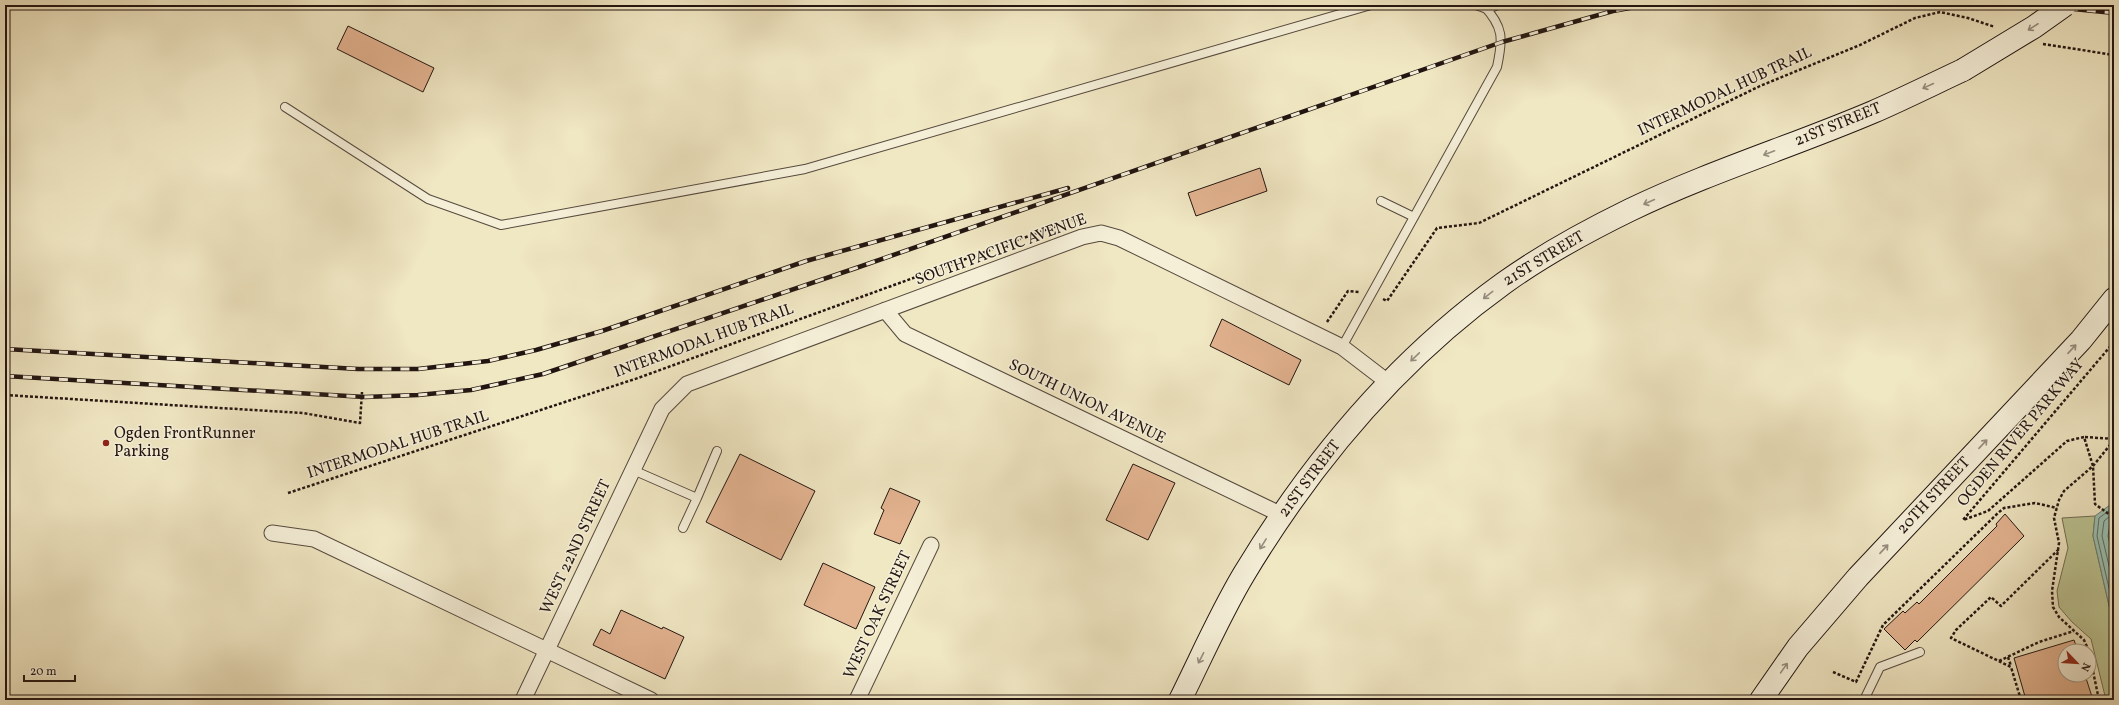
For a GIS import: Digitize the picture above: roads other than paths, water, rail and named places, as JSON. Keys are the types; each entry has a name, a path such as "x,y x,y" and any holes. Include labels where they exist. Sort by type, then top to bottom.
{"main road":[{"name":"21ST STREET","path":"1180,700 1243,576 1282,515 1332,447 1389,383 1444,330 1504,282 1567,244 1631,210 1673,191 1874,111 1963,70 2034,27 2065,5"},
{"name":"20TH STREET","path":"1762,700 1798,647 1858,577 2081,340 2114,299"}],"street":[{"name":"SOUTH PACIFIC AVENUE","path":"662,409 687,384 1082,237 1101,234 1119,238 1342,347 1389,383"},
{"name":"SOUTH UNION AVENUE","path":"885,310 906,334 1282,515"},
{"name":"WEST 22ND STREET","path":"523,700 662,409"},
{"path":"272,534 314,539 548,649 651,700"},
{"name":"WEST OAK STREET","path":"857,700 930,545"}],"lane":[{"path":"285,107 428,199 501,225 805,169 1371,5"},
{"path":"1476,5 1485,7 1498,5"},
{"path":"1342,347 1497,67 1502,42 1499,28 1485,7"},
{"path":"1381,201 1414,217"},
{"path":"683,528 717,452"},
{"path":"633,470 697,498"},
{"path":"1864,700 1880,666 1920,652"}],"water":[{"path":"2114,502 2114,627 2093,536 2095,516"}],"railway":[{"path":"5,376 365,397 418,395 471,390 543,374 859,267 1502,42 1613,11 1646,5"},
{"path":"2033,5 2114,13"},
{"path":"5,349 358,369 418,369 488,361 536,350 602,331 806,261 1068,188"}],"place":[{"name":"Ogden FrontRunner Parking","path":"106,443"}]}
